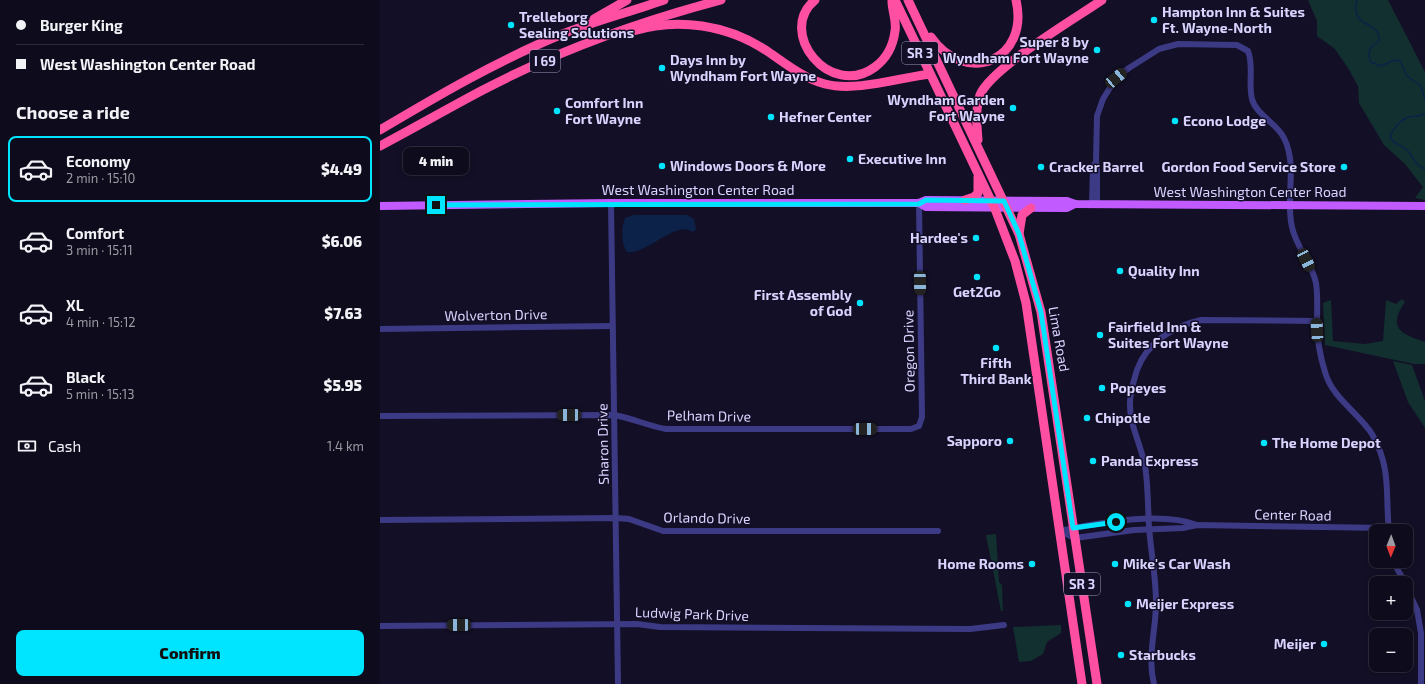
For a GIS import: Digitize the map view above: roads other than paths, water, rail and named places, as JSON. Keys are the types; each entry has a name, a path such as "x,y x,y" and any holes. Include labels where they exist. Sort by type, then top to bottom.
{"highway":[{"path":"574,30 627,0"},
{"name":"I 69","path":"380,130 458,83 503,61 574,30 664,0"},
{"name":"I 69","path":"380,146 481,91 578,46 663,15 721,0"},
{"path":"815,0 809,5 803,18 803,35 809,52 818,64 832,73 849,76 866,73 885,60 896,31 893,0"},
{"name":"Lima Road","path":"893,0 976,168 993,205 1015,261 1026,303 1082,684"},
{"name":"Lima Road","path":"908,0 1019,234 1041,312 1097,684"},
{"path":"917,17 939,49 952,58 969,64 986,62 1002,55 1014,38 1018,25 1016,0"},
{"path":"978,146 976,118 980,95 995,76 1025,52 1102,0"},
{"path":"578,46 651,27 671,24 702,25 719,29 749,40 803,75 825,84 853,86 930,74"},
{"path":"965,200 974,197 978,193 976,168"},
{"path":"1019,234 1021,218 1024,213 1031,208"}],"main road":[{"name":"West Washington Center Road","path":"919,204 926,200 965,200 993,205"},
{"name":"West Washington Center Road","path":"380,206 611,203 919,204 926,208 1067,201 1075,204 1289,204 1425,206"},
{"name":"West Washington Center Road","path":"1005,204 1031,208 1067,208 1075,204"}],"street":[{"path":"1095,204 1098,166 1096,162 1098,116 1108,89 1120,74 1143,58 1170,46 1237,45 1245,48 1250,55 1251,90 1254,103 1257,109 1276,126 1284,138 1289,150 1291,163 1289,204 1292,228 1314,276 1318,292 1317,321 1320,354 1325,375 1349,410 1371,433 1386,466 1389,524"},
{"name":"Sharon Drive","path":"611,203 618,684"},
{"name":"Oregon Drive","path":"918,426 922,417 919,204"},
{"path":"1154,684 1151,663 1156,596 1146,471 1133,423 1130,402 1137,370 1154,344 1178,326 1201,320 1317,321"},
{"name":"Wolverton Drive","path":"380,329 612,326"},
{"name":"Pelham Drive","path":"380,416 614,415 627,417 654,427 666,429 911,429 918,426"},
{"name":"Orlando Drive","path":"380,520 616,518 629,519 663,531 938,531"},
{"name":"Center Road","path":"1059,531 1149,519 1178,519 1197,525"},
{"name":"Center Road","path":"1075,538 1150,528 1183,528 1197,525 1369,529"},
{"path":"1059,531 1075,538"},
{"path":"1413,601 1417,610 1421,633 1421,684"},
{"name":"Ludwig Park Drive","path":"380,626 637,624 660,628 954,629 1004,625"}],"water":[{"path":"634,215 687,215 694,219 696,230 692,232 686,229 679,230 670,233 643,248 627,252 622,235 623,226 625,218"}],"waterway":[{"path":"1357,0 1357,16 1371,26 1378,34 1379,41 1370,48 1369,57 1371,62 1381,66 1395,60 1400,61 1407,76 1421,86 1425,99"},
{"path":"1425,113 1404,119 1399,123 1390,136 1395,143 1405,148 1416,162 1425,169"}],"place":[{"name":"Hampton Inn & Suites Ft. Wayne-North","path":"1154,20"},
{"name":"Trelleborg Sealing Solutions","path":"511,25"},
{"name":"Super 8 by Wyndham Fort Wayne","path":"1097,50"},
{"name":"Days Inn by Wyndham Fort Wayne","path":"662,68"},
{"name":"Wyndham Garden Fort Wayne","path":"1013,108"},
{"name":"Comfort Inn Fort Wayne","path":"557,111"},
{"name":"Hefner Center","path":"771,117"},
{"name":"Econo Lodge","path":"1175,121"},
{"name":"Executive Inn","path":"850,159"},
{"name":"Windows Doors & More","path":"662,166"},
{"name":"Cracker Barrel","path":"1041,167"},
{"name":"Gordon Food Service Store","path":"1344,167"},
{"name":"Hardee's","path":"976,238"},
{"name":"Quality Inn","path":"1120,271"},
{"name":"Get2Go","path":"977,277"},
{"name":"First Assembly of God","path":"860,303"},
{"name":"Fairfield Inn & Suites Fort Wayne","path":"1100,335"},
{"name":"Fifth Third Bank","path":"996,348"},
{"name":"Popeyes","path":"1102,388"},
{"name":"Chipotle","path":"1087,418"},
{"name":"Sapporo","path":"1010,441"},
{"name":"The Home Depot","path":"1264,443"},
{"name":"Panda Express","path":"1093,461"},
{"name":"Home Rooms","path":"1032,564"},
{"name":"Mike's Car Wash","path":"1115,564"},
{"name":"Meijer Express","path":"1128,604"},
{"name":"Meijer","path":"1324,644"},
{"name":"Starbucks","path":"1121,655"}]}
